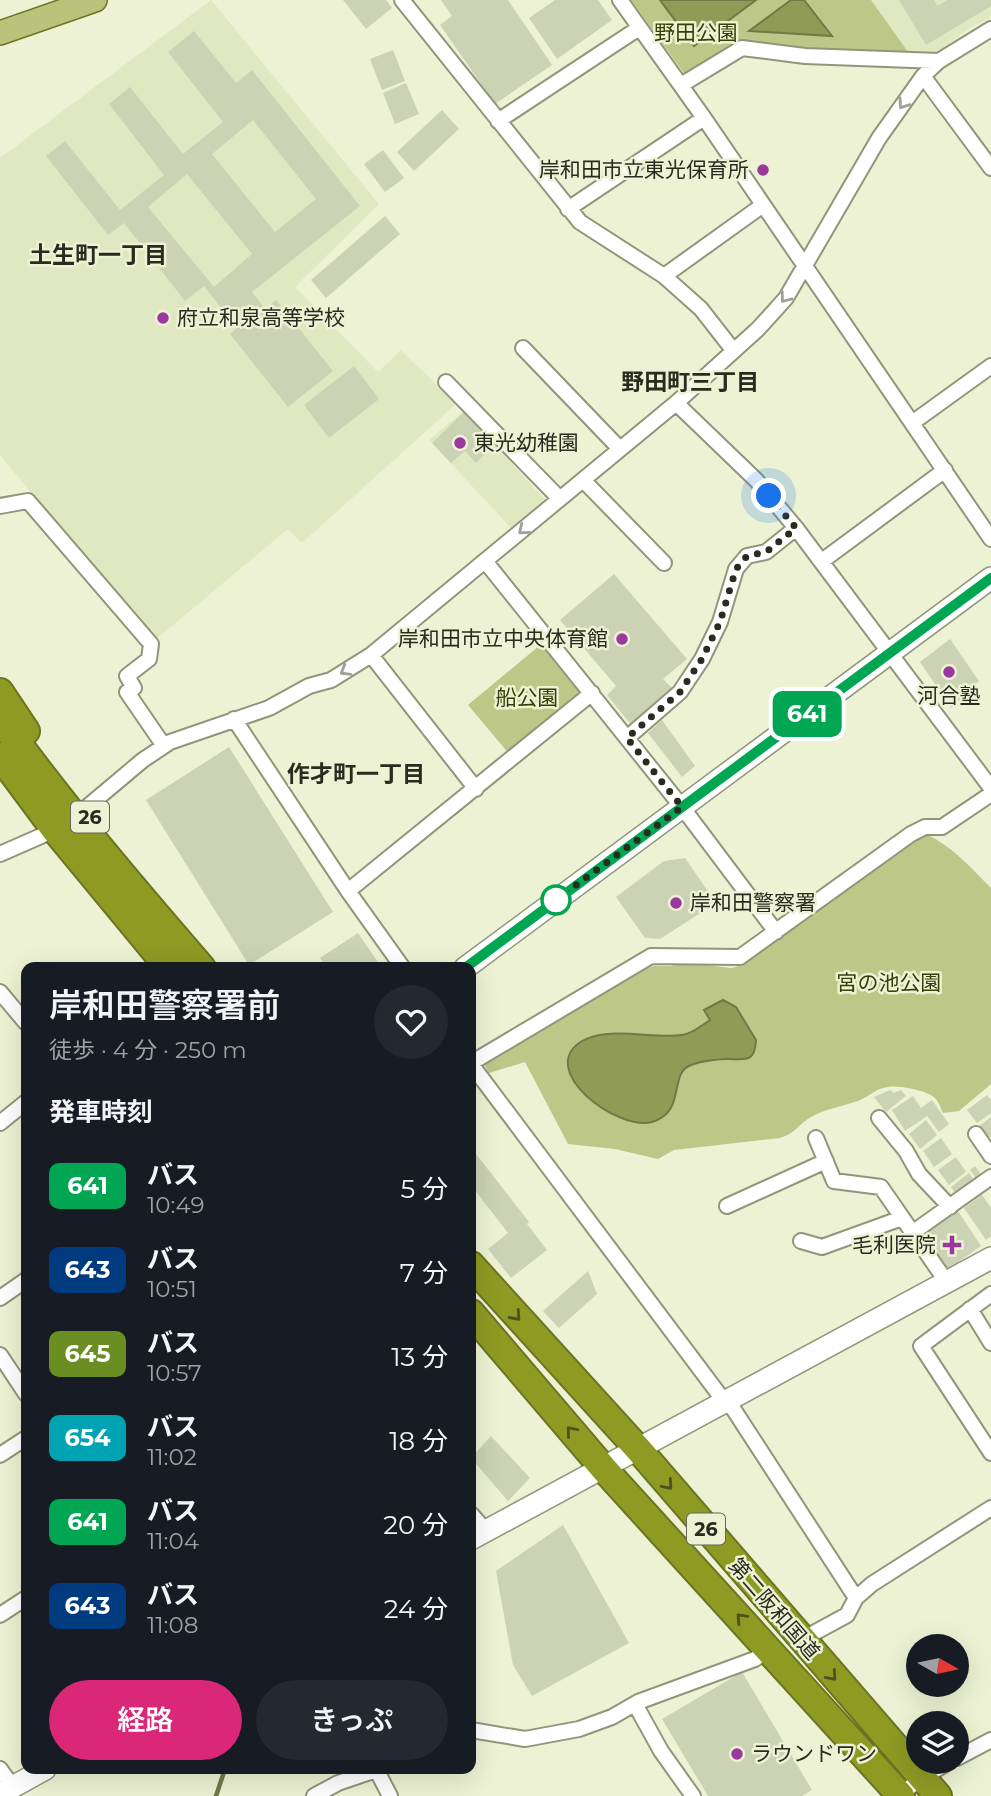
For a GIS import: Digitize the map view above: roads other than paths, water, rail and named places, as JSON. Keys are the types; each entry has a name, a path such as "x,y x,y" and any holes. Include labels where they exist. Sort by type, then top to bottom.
{"highway":[{"name":"26","path":"0,692 36,746 64,823"},
{"name":"26","path":"0,719 40,792 64,823 134,943 161,962"},
{"name":"26","path":"0,756 40,792"},
{"name":"26","path":"0,783 64,823 171,914 179,941 197,962"},
{"name":"第二阪和国道","path":"476,1271 639,1450 930,1787"},
{"name":"第二阪和国道","path":"476,1319 604,1469 900,1796"}],"main road":[{"path":"0,33 95,0"}],"street":[{"path":"402,0 580,222 664,276 701,309 733,350"},
{"path":"620,0 704,118 991,540"},
{"path":"498,121 639,28"},
{"path":"0,854 64,823 164,746 269,708 309,686 331,680 372,656 676,403 758,329 786,298 879,138 923,76 939,61 991,29"},
{"path":"681,85 742,48 805,55 939,61"},
{"path":"923,76 991,168"},
{"path":"568,209 704,118"},
{"path":"664,276 763,205"},
{"path":"523,348 620,449"},
{"path":"912,423 991,366"},
{"path":"446,382 560,499"},
{"path":"676,403 756,480 796,528 991,788"},
{"path":"822,561 945,470"},
{"path":"583,480 664,563"},
{"path":"0,506 28,501 151,644 149,659 127,676 134,688 127,692 164,746"},
{"path":"627,738 680,692 702,659 720,622 736,569 747,556 766,552 796,528"},
{"path":"485,561 682,807 776,932"},
{"path":"473,962 991,578"},
{"path":"372,656 476,789"},
{"path":"348,891 592,693"},
{"path":"234,719 348,891 399,962"},
{"path":"476,1060 651,956 740,957 911,834 925,827 942,827 991,794"},
{"path":"0,992 21,1017"},
{"path":"476,1070 724,1402 734,1410 856,1598"},
{"path":"0,1123 21,1106"},
{"path":"879,1118 906,1151 919,1174 950,1207"},
{"path":"976,1134 991,1156"},
{"path":"816,1138 834,1181 881,1187 946,1281"},
{"path":"727,1206 826,1161"},
{"path":"912,1233 991,1177"},
{"path":"801,1241 822,1247 902,1218"},
{"path":"479,1535 946,1281 990,1261"},
{"path":"0,1298 21,1283"},
{"path":"991,1294 920,1346 991,1453"},
{"path":"970,1309 991,1343"},
{"path":"0,1355 21,1386"},
{"path":"0,1455 21,1441"},
{"path":"801,1640 847,1615 856,1598 872,1584 991,1508"},
{"path":"0,1615 21,1601"},
{"path":"476,1731 525,1739 579,1729 612,1717 635,1704 755,1659 769,1649"},
{"path":"635,1704 661,1751 692,1796"},
{"path":"969,1752 991,1740"},
{"path":"0,1769 6,1790 36,1774"},
{"path":"314,1796 338,1783 364,1774"},
{"path":"378,1774 390,1796"},
{"path":"900,1796 930,1787"}],"waterway":[{"path":"216,1796 223,1774"}],"place":[{"name":"岸和田市立東光保育所","path":"763,170"},
{"name":"府立和泉高等学校","path":"163,318"},
{"name":"東光幼稚園","path":"460,443"},
{"name":"岸和田市立中央体育館","path":"622,639"},
{"name":"河合塾","path":"949,672"},
{"name":"岸和田警察署","path":"676,903"},
{"name":"毛利医院","path":"952,1245"},
{"name":"ラウンドワン","path":"737,1754"}],"district":[{"name":"土生町一丁目","path":"98,255"},
{"name":"野田町三丁目","path":"690,382"},
{"name":"作才町一丁目","path":"356,774"}],"park label":[{"name":"野田公園","path":"696,33"},
{"name":"船公園","path":"527,698"},
{"name":"宮の池公園","path":"889,983"}]}
